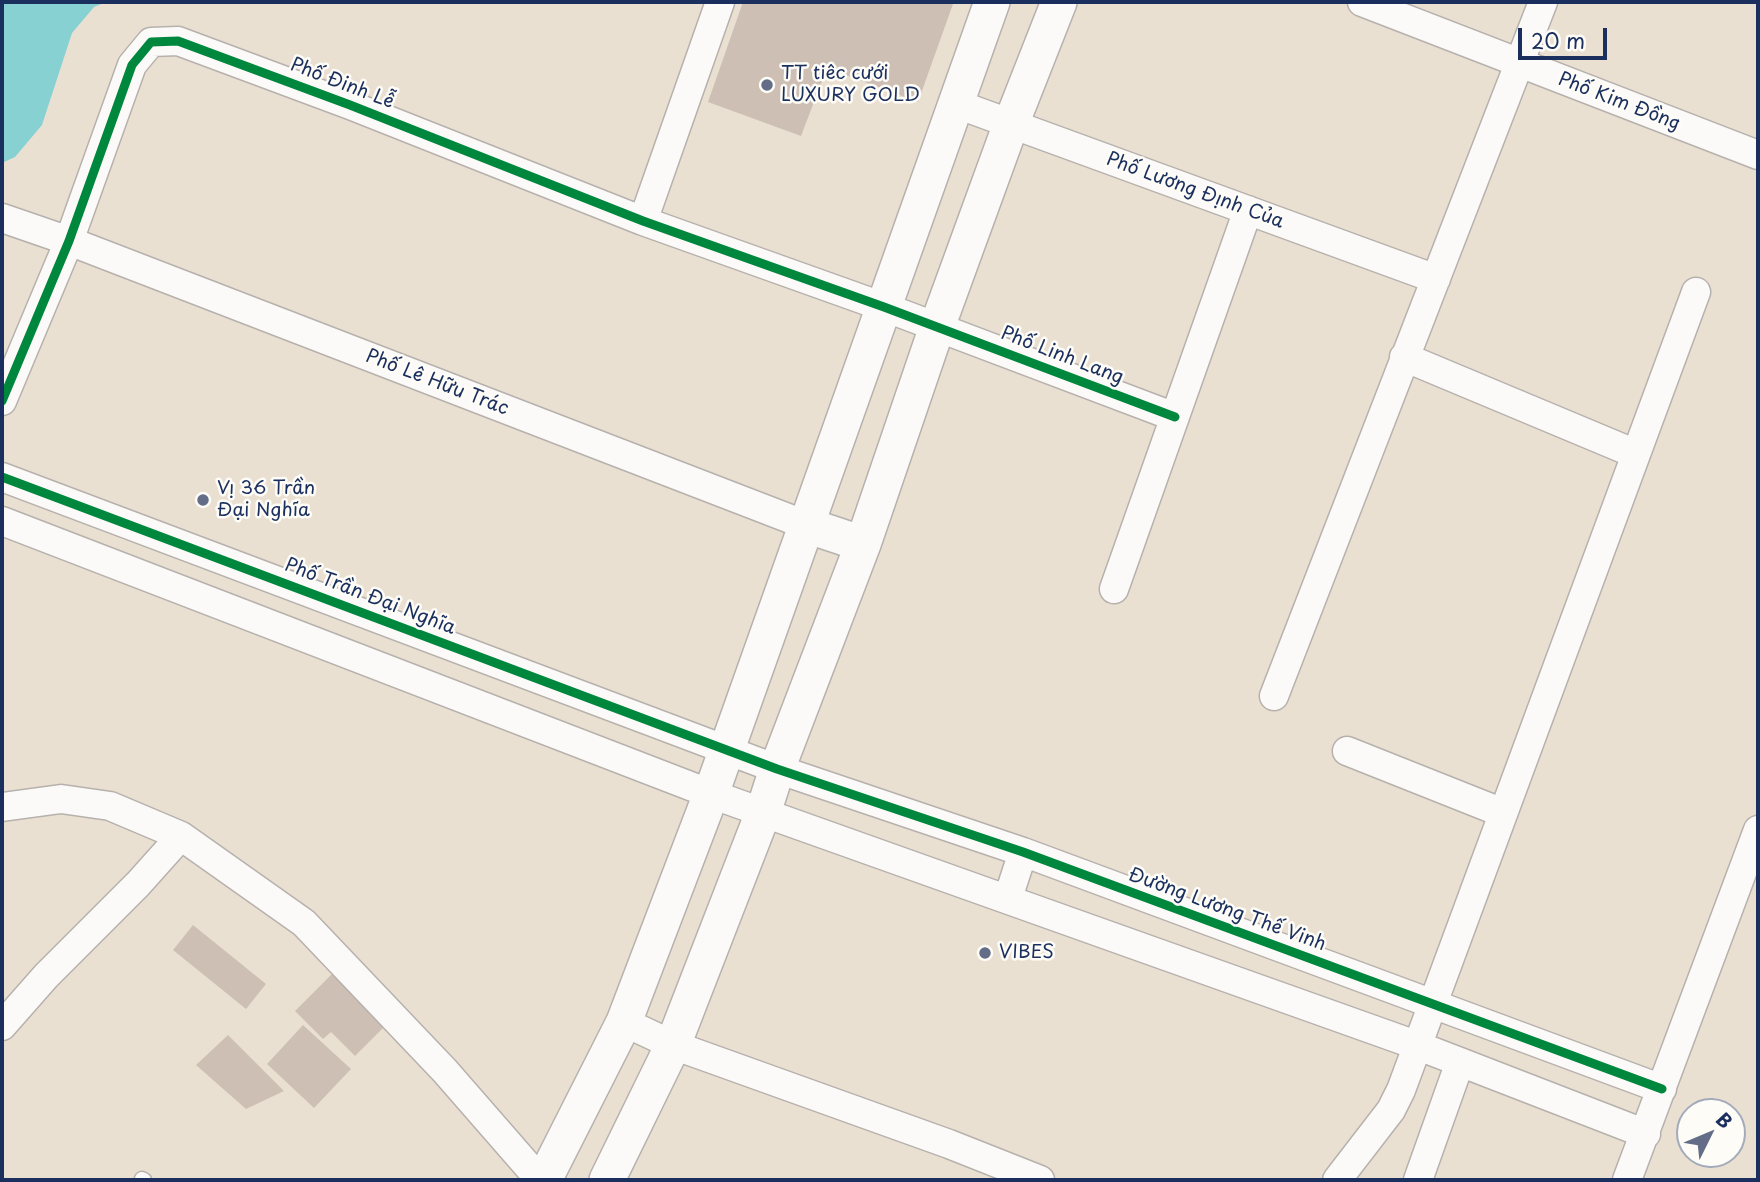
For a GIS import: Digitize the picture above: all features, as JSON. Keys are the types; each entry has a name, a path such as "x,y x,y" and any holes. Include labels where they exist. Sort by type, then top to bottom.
{"street":[{"path":"643,221 720,2"},
{"path":"2,807 61,799 110,806 181,836 304,923 445,1071 542,1180 624,1022 710,794 992,2"},
{"path":"607,1180 673,1045 763,813 777,769 863,544 937,327 1011,124 1059,2"},
{"name":"Phố Kim Đồng","path":"1362,2 1758,155"},
{"path":"1274,696 1544,2"},
{"name":"Phố Đinh Lễ","path":"2,401 69,241 132,65 151,42 178,41 350,105 643,221 884,307"},
{"name":"Phố Lương Định Của","path":"954,103 1436,278"},
{"path":"1114,589 1248,210"},
{"name":"Phố Lê Hữu Trác","path":"2,218 69,241 806,525"},
{"path":"1337,1180 1391,1110 1401,1090 1696,292"},
{"name":"Phố Linh Lang","path":"884,307 1175,417"},
{"path":"1404,357 1636,454"},
{"name":"Phố Trần Đại Nghĩa","path":"2,477 777,769"},
{"path":"2,521 710,794 1416,1045 1646,1134"},
{"path":"806,525 863,544"},
{"path":"1347,751 1503,813"},
{"name":"Đường Lương Thế Vinh","path":"777,769 1024,852 1662,1089"},
{"path":"1627,1180 1758,830"},
{"path":"2,1026 46,976 138,884 181,836"},
{"path":"1008,898 1024,852"},
{"path":"624,1022 673,1045 949,1144 1040,1180"},
{"path":"1418,1180 1460,1062"}],"water":[{"path":"2,2 106,2 94,7 72,33 42,125 15,157 2,163"}],"building":[{"name":"TT tiêc cưới LUXURY GOLD","path":"743,2 953,4 918,102 827,68 801,136 708,102"},
{"path":"193,925 266,984 246,1009 173,950"},
{"path":"335,971 388,1023 355,1056 331,1032 323,1039 295,1011"},
{"path":"303,1025 351,1069 314,1108 267,1064"},
{"path":"228,1035 284,1091 246,1109 196,1065"}],"cycle path":[{"path":"2,401 69,241 132,65 151,42 178,41 350,105 643,221 884,307 1175,417"},
{"path":"2,477 777,769 1023,852 1662,1089"}],"place":[{"name":"TT tiêc cưới LUXURY GOLD","path":"767,85"},
{"name":"Vị 36 Trần Đại Nghĩa","path":"203,500"},
{"name":"VIBES","path":"985,953"}]}
